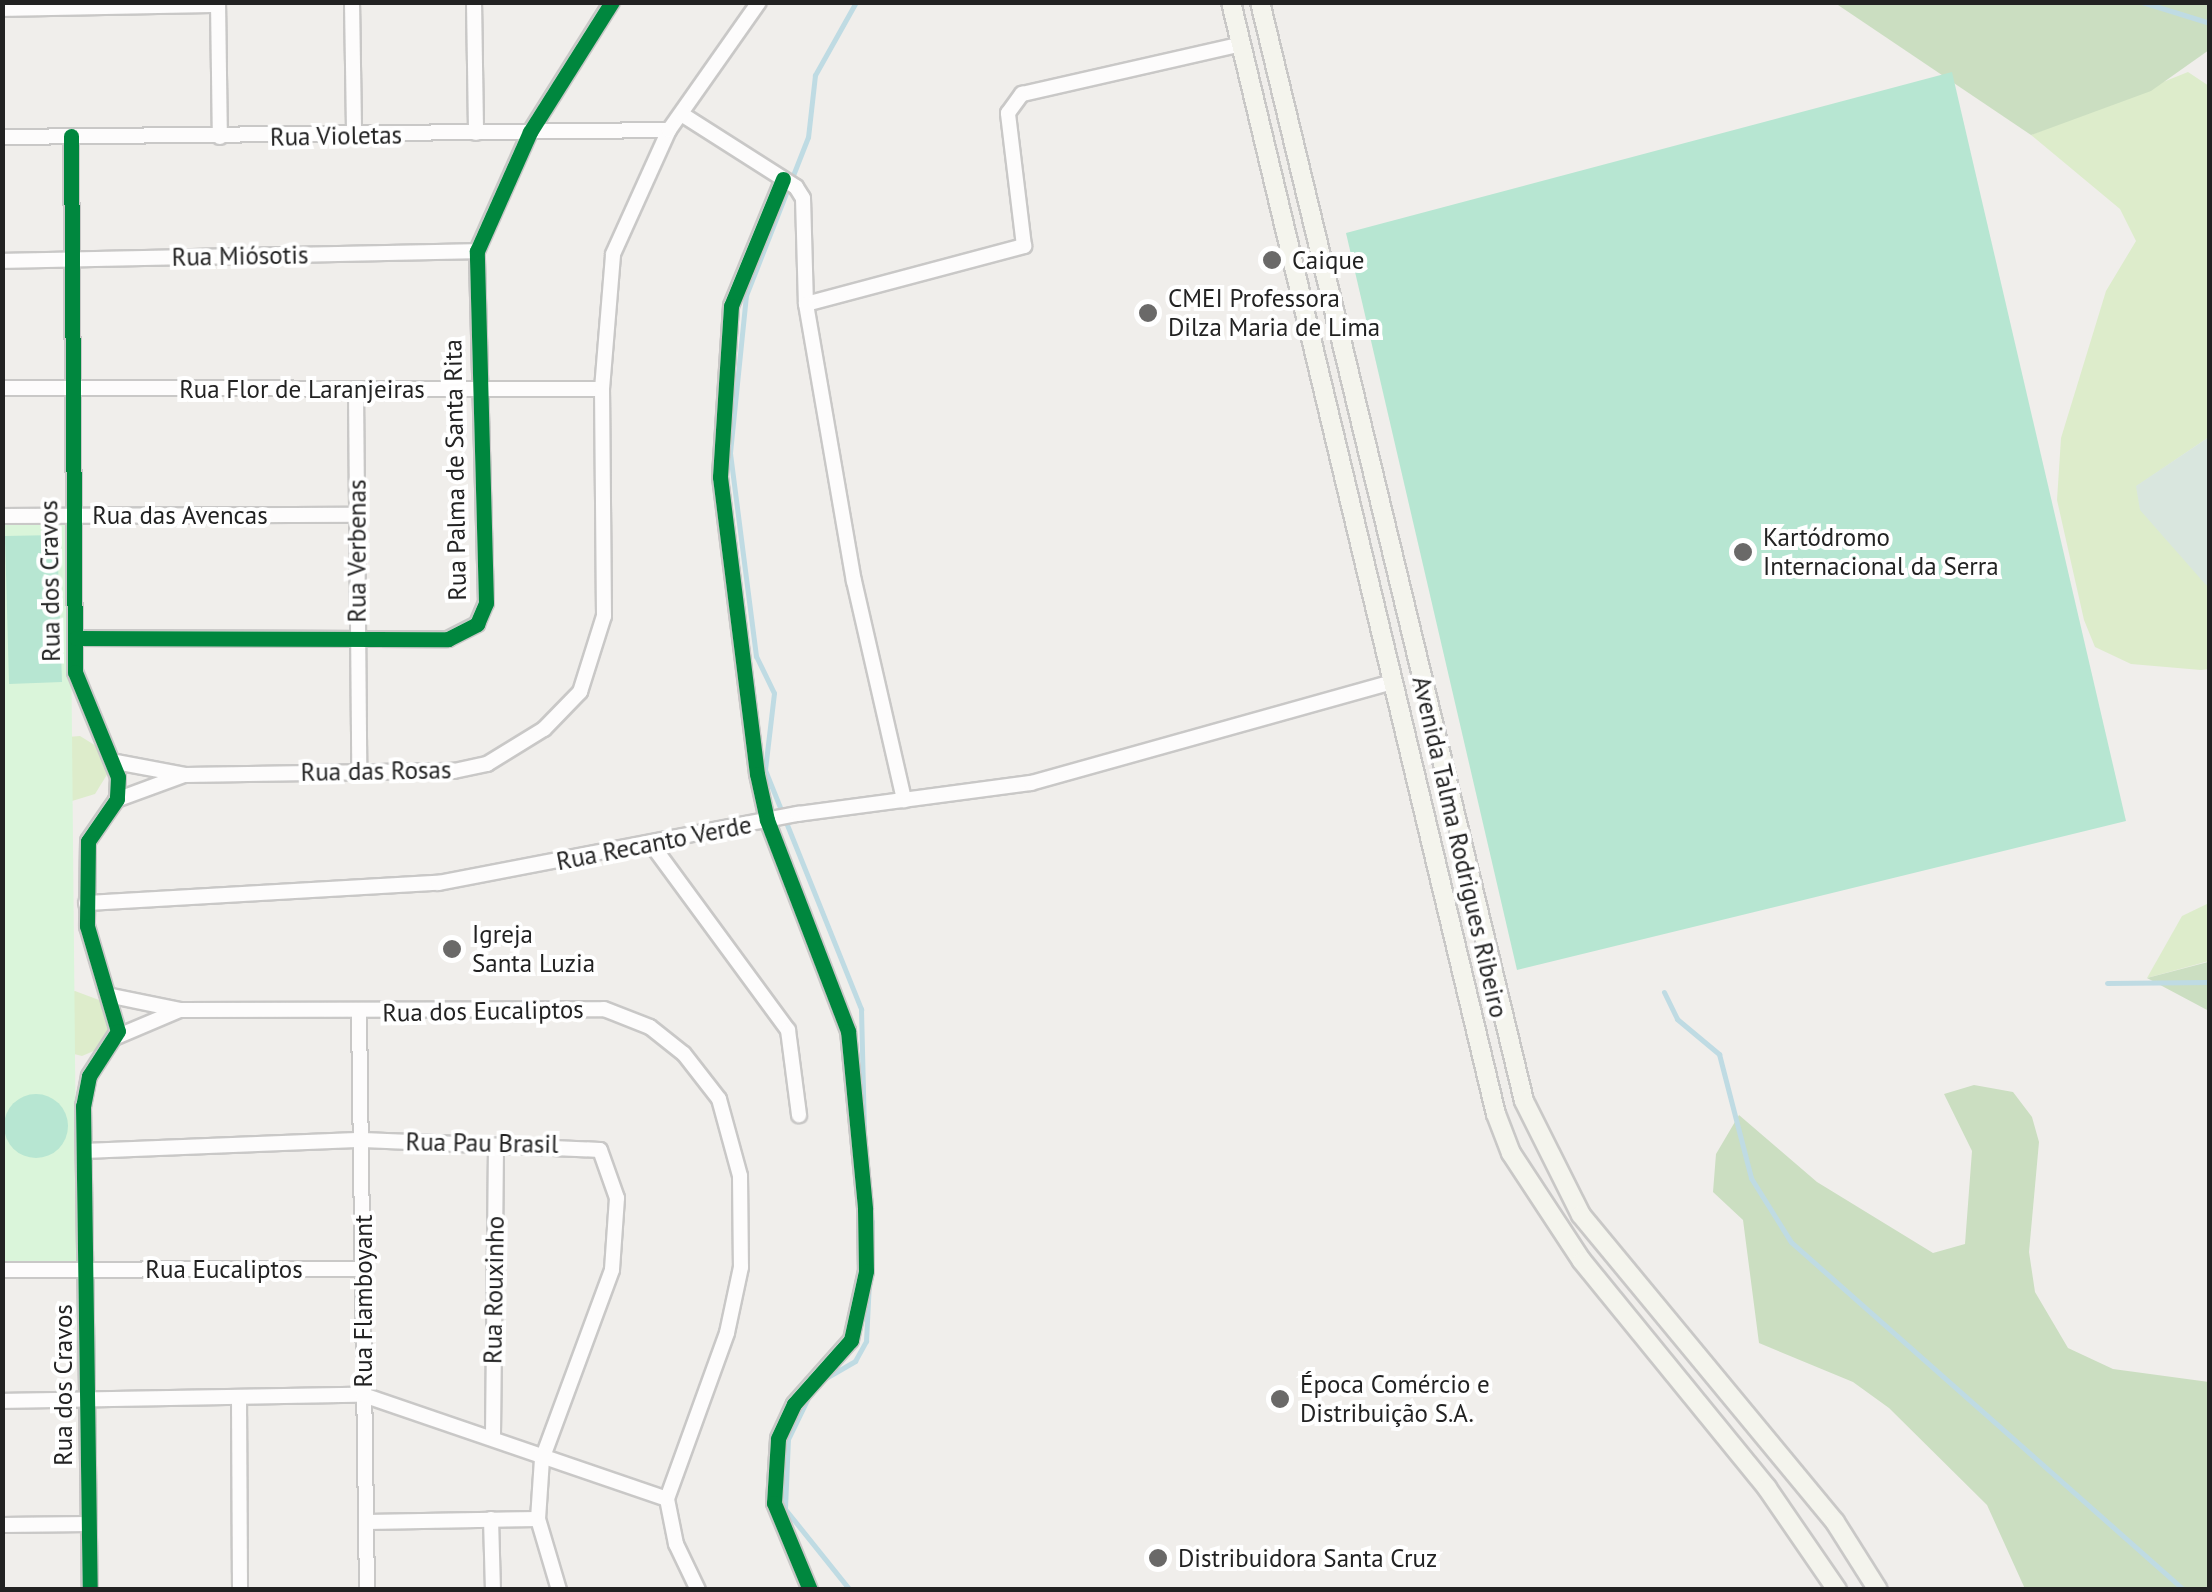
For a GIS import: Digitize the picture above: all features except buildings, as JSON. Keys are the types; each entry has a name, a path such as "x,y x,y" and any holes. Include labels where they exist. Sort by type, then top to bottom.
{"main road":[{"name":"Avenida Talma Rodrigues Ribeiro","path":"1230,2 1388,684 1511,1153 1582,1261 1767,1488 1838,1590"},
{"name":"Avenida Talma Rodrigues Ribeiro","path":"1260,2 1524,1101 1581,1215 1835,1522 1878,1590"}],"street":[{"path":"352,2 354,136"},
{"path":"474,2 476,133"},
{"name":"Rua Palma de Santa Rita","path":"76,638 358,635 448,639 477,624 486,603 477,251 530,132 612,2"},
{"path":"669,130 759,2"},
{"path":"2,9 218,4 220,137"},
{"path":"806,304 1024,246 1008,113 1022,94 1238,45"},
{"path":"683,115 788,182 803,198 806,304 854,581 904,800"},
{"name":"Rua Violetas","path":"2,137 669,130"},
{"name":"Rua das Rosas","path":"116,762 185,775 487,764 544,729 580,692 604,616 602,389 613,254 669,130"},
{"name":"Rua dos Cravos","path":"71,136 75,672 116,762 116,800"},
{"path":"788,182 731,306 721,402 720,478 771,819 848,1031 865,1209 866,1270 851,1340 794,1404 778,1438 774,1503 810,1590"},
{"name":"Rua Miósotis","path":"2,261 477,251"},
{"name":"Rua Flor de Laranjeiras","path":"2,388 356,392 602,389"},
{"name":"Rua Verbenas","path":"356,392 358,771"},
{"name":"Rua das Avencas","path":"2,516 356,516"},
{"name":"Rua Recanto Verde","path":"86,902 438,883 652,846 798,814 1031,783 1388,684"},
{"name":"Rua das Rosas","path":"116,800 185,775"},
{"path":"116,800 88,841 86,902 95,970 112,996 116,1036"},
{"path":"652,846 788,1030 799,1115"},
{"name":"Rua dos Eucaliptos","path":"112,996 180,1010 358,1013 604,1009 650,1027 719,1099 740,1176 741,1268 727,1333 667,1500"},
{"name":"Rua dos Eucaliptos","path":"116,1036 180,1010"},
{"name":"Rua Flamboyant","path":"358,1013 363,1140 361,1268 367,1590"},
{"name":"Rua dos Cravos","path":"90,1590 84,1151 88,1076 116,1036"},
{"name":"Rua Pau Brasil","path":"84,1151 363,1140 496,1146 585,1144 612,1169 617,1198 607,1288 542,1459 538,1518 558,1590"},
{"name":"Rua Rouxinho","path":"492,1434 496,1146"},
{"name":"Rua Eucaliptos","path":"2,1270 361,1268"},
{"path":"2,1402 363,1395 492,1434 542,1459 667,1500 698,1590"},
{"path":"239,1398 240,1590"},
{"path":"368,1522 538,1518"},
{"path":"491,1519 494,1590"},
{"path":"2,1525 88,1524"}],"green space":[{"path":"1835,3 2209,3 2209,50 2151,91 2031,135"},
{"name":"Kartódromo Internacional da Serra","path":"1952,72 2126,821 1517,970 1346,233"},
{"path":"2188,72 2209,86 2209,437 2137,486 2209,584 2209,669 2201,670 2131,664 2095,647 2084,620 2057,500 2061,438 2106,291 2136,241 2120,209 2031,135"},
{"path":"70,521 77,1268 3,1269 2,522"},
{"path":"57,535 62,682 9,684 5,536"},
{"path":"80,736 101,749 108,773 95,794 72,801 67,737"},
{"path":"2209,903 2209,961 2147,978 2182,916"},
{"path":"2208,962 2209,1011 2147,978"},
{"path":"75,991 107,1003 114,1026 103,1047 82,1056 70,1053 64,995"},
{"path":"1974,1085 2013,1092 2032,1117 2039,1142 2029,1252 2035,1292 2068,1348 2113,1369 2209,1382 2209,1589 2025,1589 1987,1505 1889,1408 1853,1382 1759,1343 1743,1220 1713,1192 1716,1154 1739,1115 1817,1182 1933,1253 1965,1244 1972,1151 1944,1094"},
{"path":"36,1094 59,1103 68,1126 59,1149 36,1158 13,1149 4,1126 13,1103"}],"shaded area":[{"path":"2209,437 2210,584 2206,585 2140,510 2136,486"}],"waterway":[{"path":"856,2 815,75 808,137 746,295 730,453 756,656 774,693 765,770 861,1009 864,1131"},
{"path":"2142,2 2210,23"},
{"path":"2107,983 2210,982"},
{"path":"1664,992 1677,1019 1719,1054 1751,1178 1791,1242 2184,1590"},
{"path":"824,1379 855,1361 866,1341 872,1221"},
{"path":"808,1398 788,1439 785,1509 850,1590"}],"cycle path":[{"path":"76,638 448,639 477,624 486,603 477,251 530,132 612,2"},
{"path":"71,136 75,672 118,777 117,799 88,841 87,926 118,1031 89,1076 83,1106 90,1590"},
{"path":"783,179 731,306 720,477 757,774 767,820 848,1031 865,1209 866,1271 851,1340 794,1404 778,1439 774,1503 810,1590"}],"place":[{"name":"Caique","path":"1272,260"},
{"name":"CMEI Professora Dilza Maria de Lima","path":"1148,313"},
{"name":"Kartódromo Internacional da Serra","path":"1743,552"},
{"name":"Igreja Santa Luzia","path":"452,949"},
{"name":"Época Comércio e Distribuição S.A.","path":"1280,1399"},
{"name":"Distribuidora Santa Cruz","path":"1158,1558"}]}
